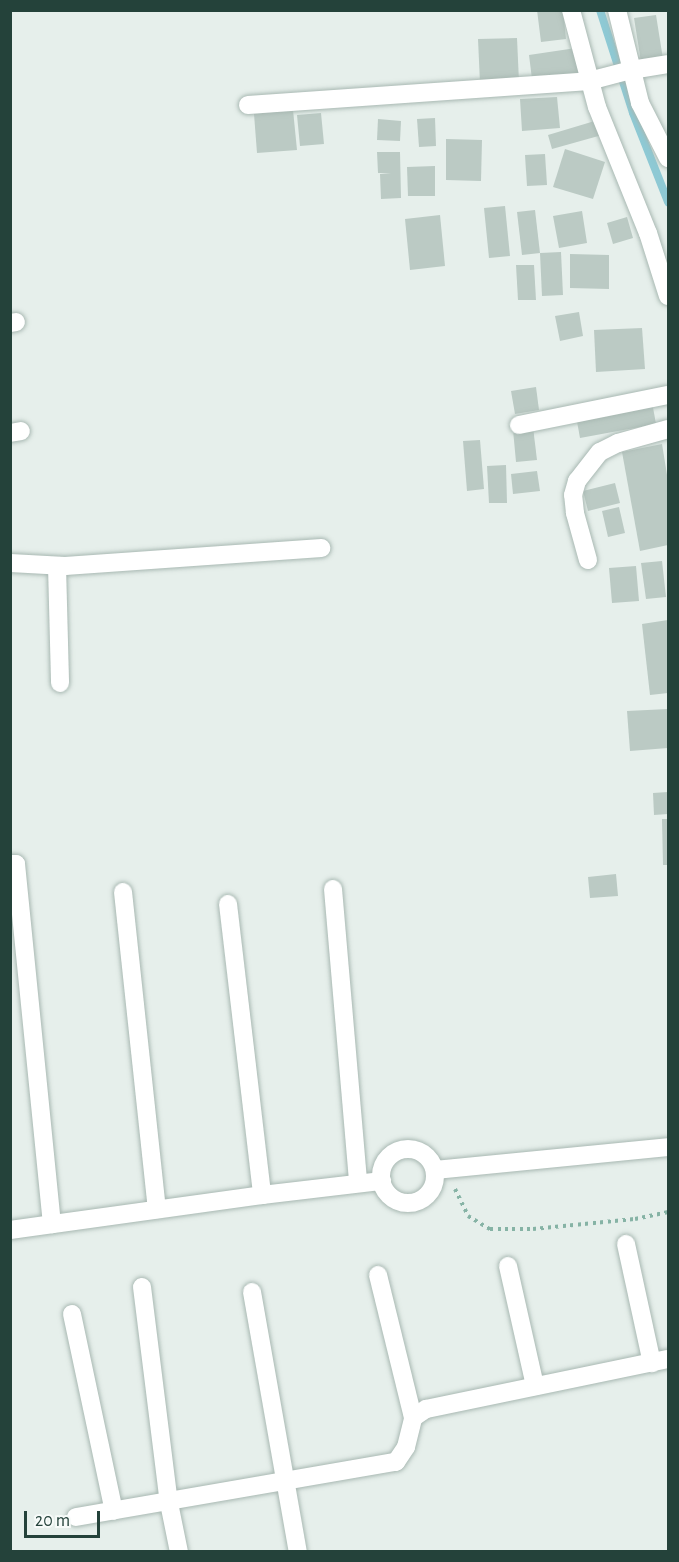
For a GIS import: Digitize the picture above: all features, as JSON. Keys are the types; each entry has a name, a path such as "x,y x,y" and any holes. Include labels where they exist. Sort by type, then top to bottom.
{"street":[{"path":"571,10 595,79 621,171 648,233 669,296"},
{"path":"617,10 629,70 640,103 669,158"},
{"path":"248,105 355,96 471,91 595,79 629,70 669,64"},
{"path":"519,425 669,396"},
{"path":"588,560 575,513 573,495 577,481 600,452 618,442 669,429"},
{"path":"10,563 57,566 321,548"},
{"path":"57,566 60,683"},
{"path":"10,864 16,864 52,1224"},
{"path":"333,889 358,1183"},
{"path":"123,892 157,1209"},
{"path":"228,904 262,1195"},
{"path":"435,1172 669,1147"},
{"path":"398,1150 417,1150 432,1161 435,1172 432,1189 427,1196 410,1203 392,1197 382,1181 385,1163 398,1150"},
{"path":"10,1230 382,1181"},
{"path":"413,1419 426,1409 660,1361 626,1244"},
{"path":"508,1266 535,1386"},
{"path":"76,1517 169,1503 396,1462 406,1447 413,1419 378,1275"},
{"path":"142,1287 169,1503 179,1551"},
{"path":"252,1292 298,1551"},
{"path":"72,1314 114,1511"}],"path":[{"path":"435,1172 456,1191 474,1221 490,1229 533,1229 635,1220 669,1212"}],"building":[{"path":"537,10 563,10 566,39 541,42"},
{"path":"656,15 663,59 641,62 634,18"},
{"path":"517,38 519,82 480,83 478,39"},
{"path":"576,48 579,73 532,79 529,55"},
{"path":"557,97 560,128 522,131 520,99"},
{"path":"293,110 297,150 257,153 254,114"},
{"path":"321,113 324,144 300,146 297,115"},
{"path":"435,118 436,146 419,147 417,119"},
{"path":"378,119 401,121 400,141 377,140"},
{"path":"598,120 602,135 552,149 548,135"},
{"path":"446,139 482,140 481,181 446,180"},
{"path":"565,149 605,162 593,199 553,187"},
{"path":"377,152 400,152 401,198 381,199 380,174 391,173 378,173"},
{"path":"545,154 547,185 527,186 525,155"},
{"path":"435,166 435,196 408,196 407,167"},
{"path":"505,206 510,256 489,258 484,208"},
{"path":"535,210 540,253 522,255 517,212"},
{"path":"582,211 587,243 559,248 553,216"},
{"path":"440,215 445,266 410,270 405,219"},
{"path":"627,217 633,238 613,244 607,223"},
{"path":"561,252 563,295 542,296 540,253"},
{"path":"570,254 609,255 609,289 570,288"},
{"path":"516,265 534,265 536,300 518,300"},
{"path":"579,312 583,336 560,341 555,316"},
{"path":"642,328 645,369 596,372 594,330"},
{"path":"536,387 539,410 515,414 511,391"},
{"path":"652,402 656,424 580,438 576,416"},
{"path":"533,427 537,460 516,462 513,430"},
{"path":"480,440 484,489 467,491 463,441"},
{"path":"662,444 668,481 668,545 640,551 622,452"},
{"path":"506,465 507,503 489,503 487,466"},
{"path":"537,471 540,491 513,494 511,474"},
{"path":"615,483 620,503 588,511 583,491"},
{"path":"619,507 625,533 608,537 602,511"},
{"path":"662,561 666,597 646,599 641,563"},
{"path":"636,566 639,601 612,603 609,568"},
{"path":"668,620 668,693 650,695 642,624"},
{"path":"668,709 668,748 630,751 627,711"},
{"path":"668,792 668,814 654,815 653,793"},
{"path":"662,819 668,819 668,865 663,865"},
{"path":"616,874 618,896 590,898 588,877"}],"waterway":[{"path":"600,10 633,113 668,202"}]}
